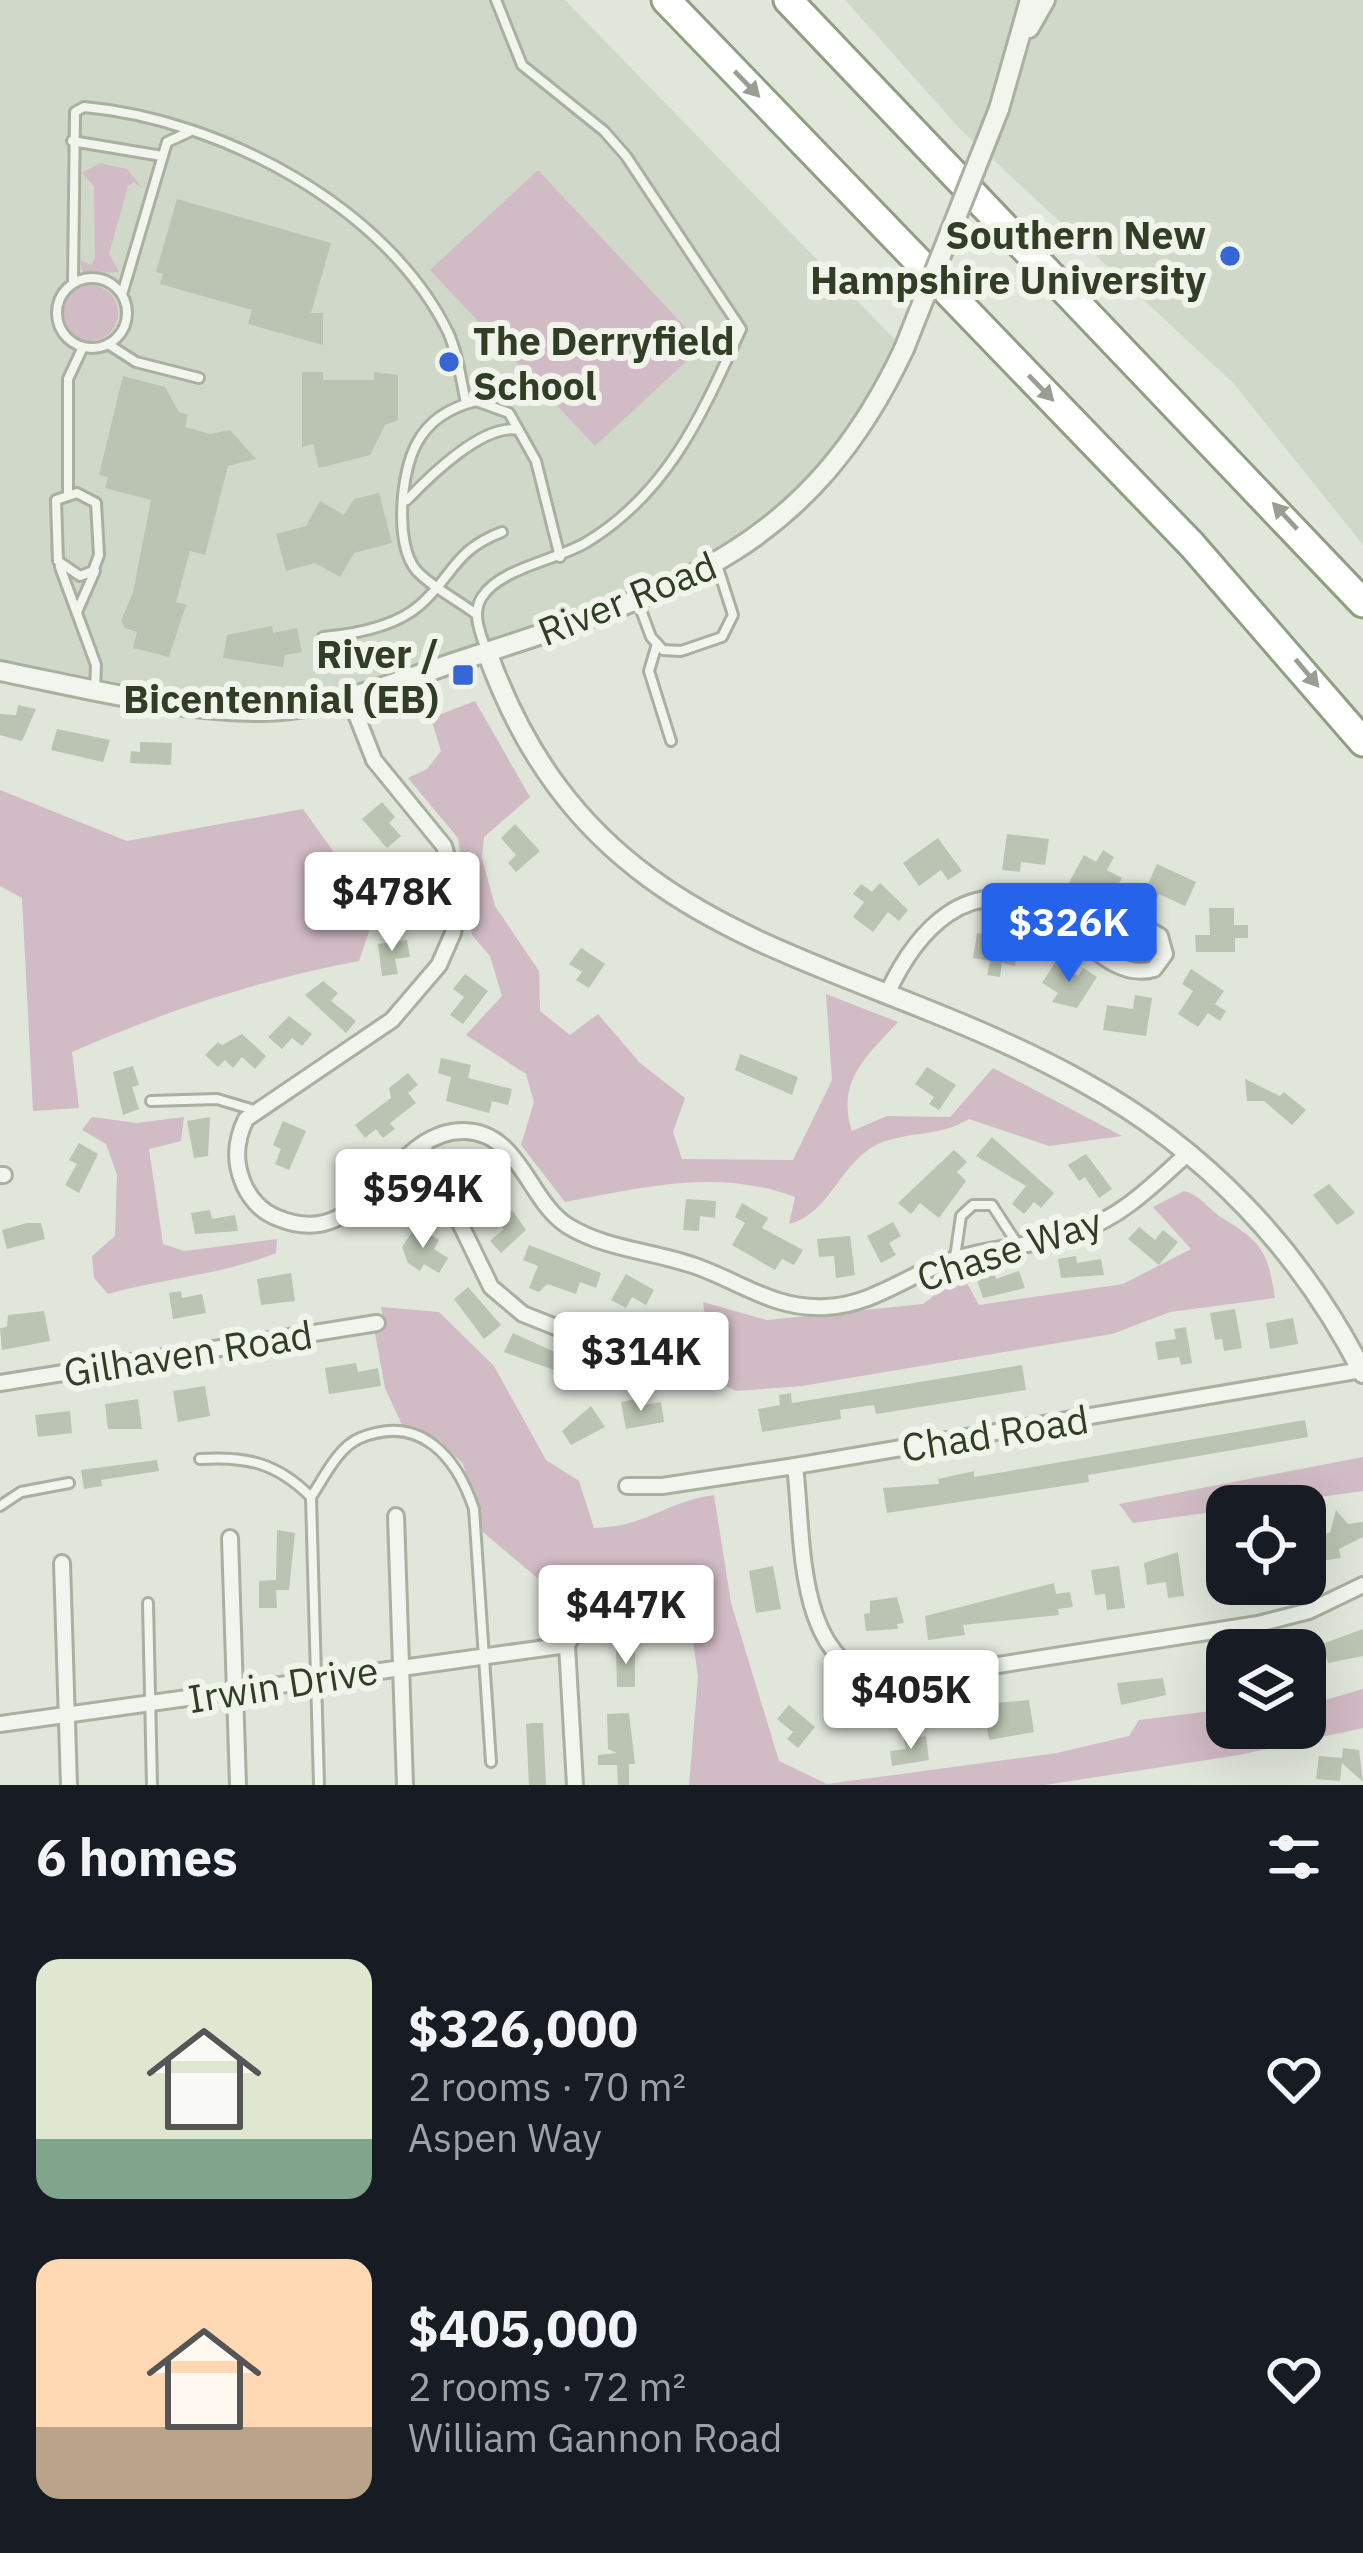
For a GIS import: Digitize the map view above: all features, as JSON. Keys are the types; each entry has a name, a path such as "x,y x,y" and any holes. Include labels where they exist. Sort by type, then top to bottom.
{"highway":[{"path":"666,0 1192,545 1363,742"},
{"path":"788,0 1363,603"}],"street":[{"name":"River Road","path":"1024,37 1030,0"},
{"name":"River Road","path":"0,671 95,690 264,711 350,696 487,652 637,600 717,565 770,530 830,471 878,400 904,349 1024,37 1045,0"},
{"path":"487,652 522,739 563,798 621,860 727,925 1081,1080 1234,1192 1279,1240 1362,1371"},
{"path":"254,1110 392,1021 439,965 454,933 458,898 444,846 374,760 350,696"},
{"path":"887,994 916,938 958,907 993,901 1028,905 1081,936 1119,968 1136,974 1154,970 1165,954 1160,936 1144,927 1081,936"},
{"name":"Chase Way","path":"254,1110 238,1134 238,1168 254,1201 283,1221 318,1224 351,1214 423,1148 447,1133 485,1135 512,1157 560,1220 586,1236 701,1268 755,1295 789,1304 859,1302 955,1259 1076,1233 1109,1219 1187,1154"},
{"path":"423,1148 491,1287 524,1314 592,1341"},
{"name":"Gilhaven Road","path":"0,1383 376,1323"},
{"name":"Chad Road","path":"627,1486 662,1486 795,1466 1362,1371"},
{"path":"795,1466 820,1631 851,1672 884,1684 1258,1624 1309,1611 1363,1585"},
{"path":"396,1516 405,1785"},
{"path":"230,1538 238,1785"},
{"path":"62,1563 69,1785"},
{"path":"574,1785 567,1645 586,1613"},
{"name":"Irwin Drive","path":"0,1724 567,1645"}],"lane":[{"path":"487,652 476,614 482,597 499,581 560,557 617,523 666,475 694,430 741,329 626,156 604,131 522,65 496,0"},
{"path":"199,378 136,362 109,344 82,347 64,335 56,317 61,295 73,282 73,117 84,107 155,118 242,152 306,188 371,235 443,323 466,403"},
{"path":"109,344 126,321 123,291 167,142 191,132"},
{"path":"72,141 162,156"},
{"path":"73,282 109,281 123,291"},
{"path":"82,347 68,379 68,493 54,509 58,561 96,664 95,690"},
{"path":"476,614 417,572 407,551 406,501 418,440 442,414 466,403 493,404 509,413 525,435 542,479 560,557"},
{"path":"406,501 485,437 506,428 525,435"},
{"path":"68,493 96,503 98,563 79,598 76,619"},
{"path":"323,637 397,619 436,585 464,550 502,532"},
{"path":"58,561 80,576 98,563"},
{"path":"657,644 681,651 729,631 731,607 717,565"},
{"path":"637,600 657,644 649,671 671,741"},
{"path":"151,1101 217,1099 254,1110"},
{"path":"955,1259 957,1227 973,1205 992,1205 1018,1245"},
{"path":"320,1785 311,1497 337,1458 359,1438 408,1433 437,1444 462,1473 474,1509 491,1762"},
{"path":"200,1459 241,1456 269,1466 311,1497"},
{"path":"0,1505 21,1492 69,1483"},
{"path":"148,1603 152,1785"}],"shaded area":[{"name":"The Derryfield School","path":"0,0 565,0 904,349 852,442 740,551 487,652 264,711 0,671"},
{"name":"Southern New Hampshire University","path":"845,0 1363,0 1363,545 1234,384 959,128"},
{"path":"100,163 127,169 143,189 134,182 128,186 109,254 119,272 83,274 80,260 91,265 95,258 94,186 82,173"},
{"path":"538,170 703,346 595,446 430,270"},
{"path":"90,285 110,293 118,313 110,333 90,341 70,333 62,313 70,293"},
{"path":"475,701 530,797 484,837 482,858 495,906 539,971 540,1011 570,1035 598,1014 640,1063 685,1098 673,1132 682,1159 793,1160 832,1080 826,994 898,1022 865,1059 851,1084 848,1113 852,1131 887,1116 950,1117 993,1068 1122,1136 1049,1146 969,1119 947,1129 889,1140 865,1152 815,1210 789,1224 795,1197 738,1183 681,1183 565,1202 521,1145 534,1102 526,1074 466,1035 502,996 490,956 472,935 458,838 408,778 427,769 441,751 431,718"},
{"path":"0,790 127,841 303,809 376,911 359,961 213,998 72,1052 79,1108 33,1111 22,898 0,886"},
{"path":"92,1117 137,1123 184,1117 181,1141 149,1149 163,1244 184,1251 277,1239 276,1253 108,1294 94,1278 92,1256 115,1236 117,1175 106,1144 82,1130"},
{"path":"1184,1191 1255,1243 1270,1270 1275,1298 1170,1312 1112,1334 802,1386 736,1391 675,1362 710,1355 703,1302 767,1320 923,1304 962,1274 979,1305 1123,1284 1191,1249 1153,1207"},
{"path":"381,1307 439,1312 494,1366 546,1460 579,1481 594,1528 628,1523 714,1495 731,1603 779,1761 827,1784 1057,1753 1129,1736 1139,1720 1206,1712 1206,1749 1267,1749 1045,1785 689,1785 698,1677 685,1583 654,1570 599,1581 583,1572 561,1572 554,1579 555,1593 483,1532 463,1464 439,1440 402,1425 385,1388 375,1333 385,1329"},
{"path":"1363,1457 1363,1491 1326,1496 1326,1485 1218,1485"},
{"path":"1206,1487 1206,1513 1133,1523 1119,1504"},
{"path":"1363,1689 1363,1728 1326,1736 1326,1700"}],"building":[{"path":"177,199 331,243 311,313 323,313 323,345 248,324 252,310 160,284 163,274 156,272"},
{"path":"302,372 323,372 323,380 374,380 374,372 398,375 398,420 385,425 370,455 319,468 313,444 302,447"},
{"name":"The Derryfield School","path":"123,376 165,387 179,412 188,415 185,427 210,434 230,430 256,459 228,466 205,555 190,551 176,602 186,605 169,657 133,648 137,632 121,621 133,592 151,500 105,488 108,477 99,475"},
{"path":"379,493 392,543 354,553 340,577 315,563 286,571 276,534 306,526 320,501 344,515 354,499"},
{"path":"272,626 273,633 297,628 302,652 285,655 283,667 223,658 227,635"},
{"path":"18,705 36,709 22,741 0,735 0,714 16,715"},
{"path":"57,729 110,740 103,762 51,750"},
{"path":"140,742 172,743 171,765 130,763 131,751 140,752"},
{"path":"382,802 395,817 389,823 401,836 387,848 362,819"},
{"path":"515,824 540,851 516,872 508,863 516,855 501,838"},
{"path":"1007,834 1049,839 1045,865 1021,862 1020,872 1002,870"},
{"path":"938,838 962,871 948,880 941,870 919,886 903,863"},
{"path":"1103,850 1114,857 1107,870 1122,878 1110,899 1087,886 1080,898 1065,890 1084,855 1096,862"},
{"path":"1157,864 1196,882 1185,906 1159,894 1156,901 1143,895"},
{"path":"880,883 908,910 899,921 888,912 873,932 853,917 864,902 853,894 861,884 872,892"},
{"path":"1209,908 1234,908 1234,925 1248,925 1248,938 1235,938 1235,952 1196,952 1195,935 1210,935"},
{"path":"1006,923 1022,926 1015,966 1002,963 1000,977 987,975 990,961 973,958 977,933 1003,937"},
{"path":"398,933 399,941 407,940 410,957 395,959 398,974 382,976 378,944 386,943 385,935"},
{"path":"581,948 605,964 589,988 576,980 582,972 569,964"},
{"path":"1056,961 1078,976 1083,968 1097,977 1077,1008 1052,1002 1058,993 1042,983"},
{"path":"1191,969 1224,991 1215,1004 1226,1011 1220,1021 1208,1013 1198,1027 1178,1014 1193,991 1182,984"},
{"path":"465,974 488,991 463,1024 450,1015 464,997 453,989"},
{"path":"323,981 338,993 331,1001 356,1021 346,1033 305,995"},
{"path":"1135,995 1152,998 1146,1036 1103,1030 1107,1005 1133,1009"},
{"path":"289,1016 312,1034 302,1046 292,1038 282,1049 268,1037"},
{"path":"242,1034 266,1056 255,1069 242,1057 233,1068 225,1060 218,1067 205,1055 218,1042 222,1045"},
{"path":"740,1054 798,1077 792,1095 735,1070"},
{"path":"441,1058 471,1065 468,1078 512,1089 508,1105 492,1101 489,1113 446,1101 451,1077 438,1073"},
{"path":"133,1066 139,1085 132,1087 139,1109 123,1115 113,1072"},
{"path":"927,1067 956,1085 939,1110 929,1104 934,1097 915,1084"},
{"path":"408,1073 418,1085 408,1093 416,1103 390,1123 395,1129 383,1138 376,1129 365,1138 355,1125 391,1098 389,1088"},
{"path":"1245,1079 1280,1096 1284,1092 1306,1110 1292,1125 1264,1101 1247,1101"},
{"path":"210,1117 208,1156 194,1158 187,1121"},
{"path":"283,1121 306,1131 289,1170 275,1164 281,1149 273,1145"},
{"path":"992,1137 1054,1193 1041,1208 1034,1202 1024,1214 1012,1204 1026,1186 976,1156"},
{"path":"79,1143 98,1154 79,1193 65,1185 77,1164 69,1160"},
{"path":"954,1150 967,1162 957,1172 966,1181 939,1218 920,1203 911,1214 898,1203"},
{"path":"1086,1154 1112,1189 1099,1198 1085,1177 1079,1181 1068,1165"},
{"path":"486,1162 503,1195 489,1201 482,1187 473,1191 464,1173"},
{"path":"1329,1184 1355,1213 1337,1225 1313,1195"},
{"path":"686,1199 716,1201 715,1218 700,1216 699,1231 683,1230"},
{"path":"742,1203 768,1218 762,1228 803,1250 794,1265 782,1259 775,1270 732,1245 745,1223 735,1217"},
{"path":"210,1210 212,1219 235,1215 238,1231 195,1234 191,1213"},
{"path":"512,1210 526,1230 501,1253 490,1241 504,1229 498,1223"},
{"path":"893,1222 901,1236 889,1243 896,1255 881,1263 867,1236"},
{"path":"41,1223 45,1239 7,1249 2,1230"},
{"path":"416,1226 439,1240 434,1249 448,1258 439,1273 424,1264 420,1271 408,1263 402,1247"},
{"path":"1139,1227 1155,1240 1163,1230 1178,1242 1159,1265 1128,1239"},
{"path":"850,1236 855,1275 836,1278 834,1256 819,1257 817,1239"},
{"path":"529,1245 601,1273 596,1288 580,1282 576,1294 547,1284 539,1292 529,1288 538,1266 523,1260"},
{"path":"1076,1256 1077,1263 1101,1259 1104,1275 1061,1278 1058,1259"},
{"path":"994,1271 996,1279 1019,1271 1025,1288 983,1298 976,1277"},
{"path":"291,1273 295,1301 261,1305 257,1279"},
{"path":"626,1274 654,1290 646,1305 632,1297 626,1308 611,1300"},
{"path":"468,1287 501,1325 484,1339 454,1299"},
{"path":"181,1291 182,1298 202,1294 206,1313 173,1319 169,1293"},
{"path":"1235,1309 1242,1348 1224,1351 1222,1339 1215,1340 1210,1313"},
{"path":"44,1311 50,1341 2,1350 0,1328 7,1327 8,1315"},
{"path":"686,1318 694,1345 638,1356 634,1340 660,1335 657,1324"},
{"path":"1293,1318 1298,1344 1270,1349 1266,1323"},
{"path":"1186,1327 1192,1363 1181,1365 1179,1357 1158,1360 1155,1342 1176,1339 1174,1329"},
{"path":"513,1333 561,1355 554,1370 504,1352"},
{"path":"356,1363 358,1372 378,1368 381,1386 329,1394 325,1368"},
{"path":"1022,1365 1026,1390 876,1414 874,1405 840,1410 841,1419 762,1432 758,1409 780,1405 779,1395 791,1393 792,1403"},
{"path":"205,1386 210,1416 178,1422 173,1391"},
{"path":"641,1398 643,1405 661,1402 664,1422 626,1429 621,1402"},
{"path":"138,1399 142,1429 108,1429 105,1404"},
{"path":"591,1406 605,1427 571,1445 562,1431"},
{"path":"70,1411 72,1433 38,1437 35,1415"},
{"path":"1305,1420 1308,1437 1088,1475 1089,1482 887,1513 883,1488 939,1484 938,1479 974,1471 974,1477"},
{"path":"157,1460 159,1471 101,1480 102,1486 84,1489 81,1470"},
{"path":"1336,1510 1348,1524 1363,1522 1363,1537 1339,1549 1341,1558 1326,1560 1326,1534"},
{"path":"277,1530 295,1533 289,1590 276,1590 277,1608 259,1608 259,1581 276,1580"},
{"path":"1178,1552 1184,1596 1168,1598 1166,1582 1147,1585 1144,1563"},
{"path":"773,1566 781,1609 756,1613 749,1571"},
{"path":"1119,1566 1125,1608 1107,1610 1105,1594 1095,1595 1091,1570"},
{"path":"660,1582 669,1609 640,1617 632,1590"},
{"path":"1054,1583 1056,1594 1070,1592 1073,1607 1058,1609 1059,1615 963,1625 965,1635 928,1640 925,1616"},
{"path":"897,1597 904,1623 897,1624 898,1629 866,1631 864,1614 870,1613 870,1601"},
{"path":"1363,1629 1363,1656 1328,1663 1326,1643"},
{"path":"635,1647 635,1687 617,1687 616,1648"},
{"path":"1163,1678 1166,1695 1121,1705 1117,1683"},
{"path":"1029,1700 1034,1732 989,1740 983,1704"},
{"path":"789,1705 815,1727 798,1748 787,1739 793,1732 777,1719"},
{"path":"629,1713 635,1764 629,1764 629,1785 618,1785 617,1765 598,1765 598,1755 617,1753 608,1749 607,1714"},
{"path":"543,1723 546,1785 529,1785 526,1724"},
{"path":"926,1736 929,1760 892,1766 890,1751 906,1749 904,1739"},
{"path":"1343,1748 1359,1750 1363,1782 1342,1763 1340,1781 1316,1779 1319,1756 1342,1758"}],"place":[{"name":"Southern New Hampshire University","path":"1230,256"},
{"name":"The Derryfield School","path":"449,362"},
{"name":"River / Bicentennial (EB)","path":"463,675"}]}
